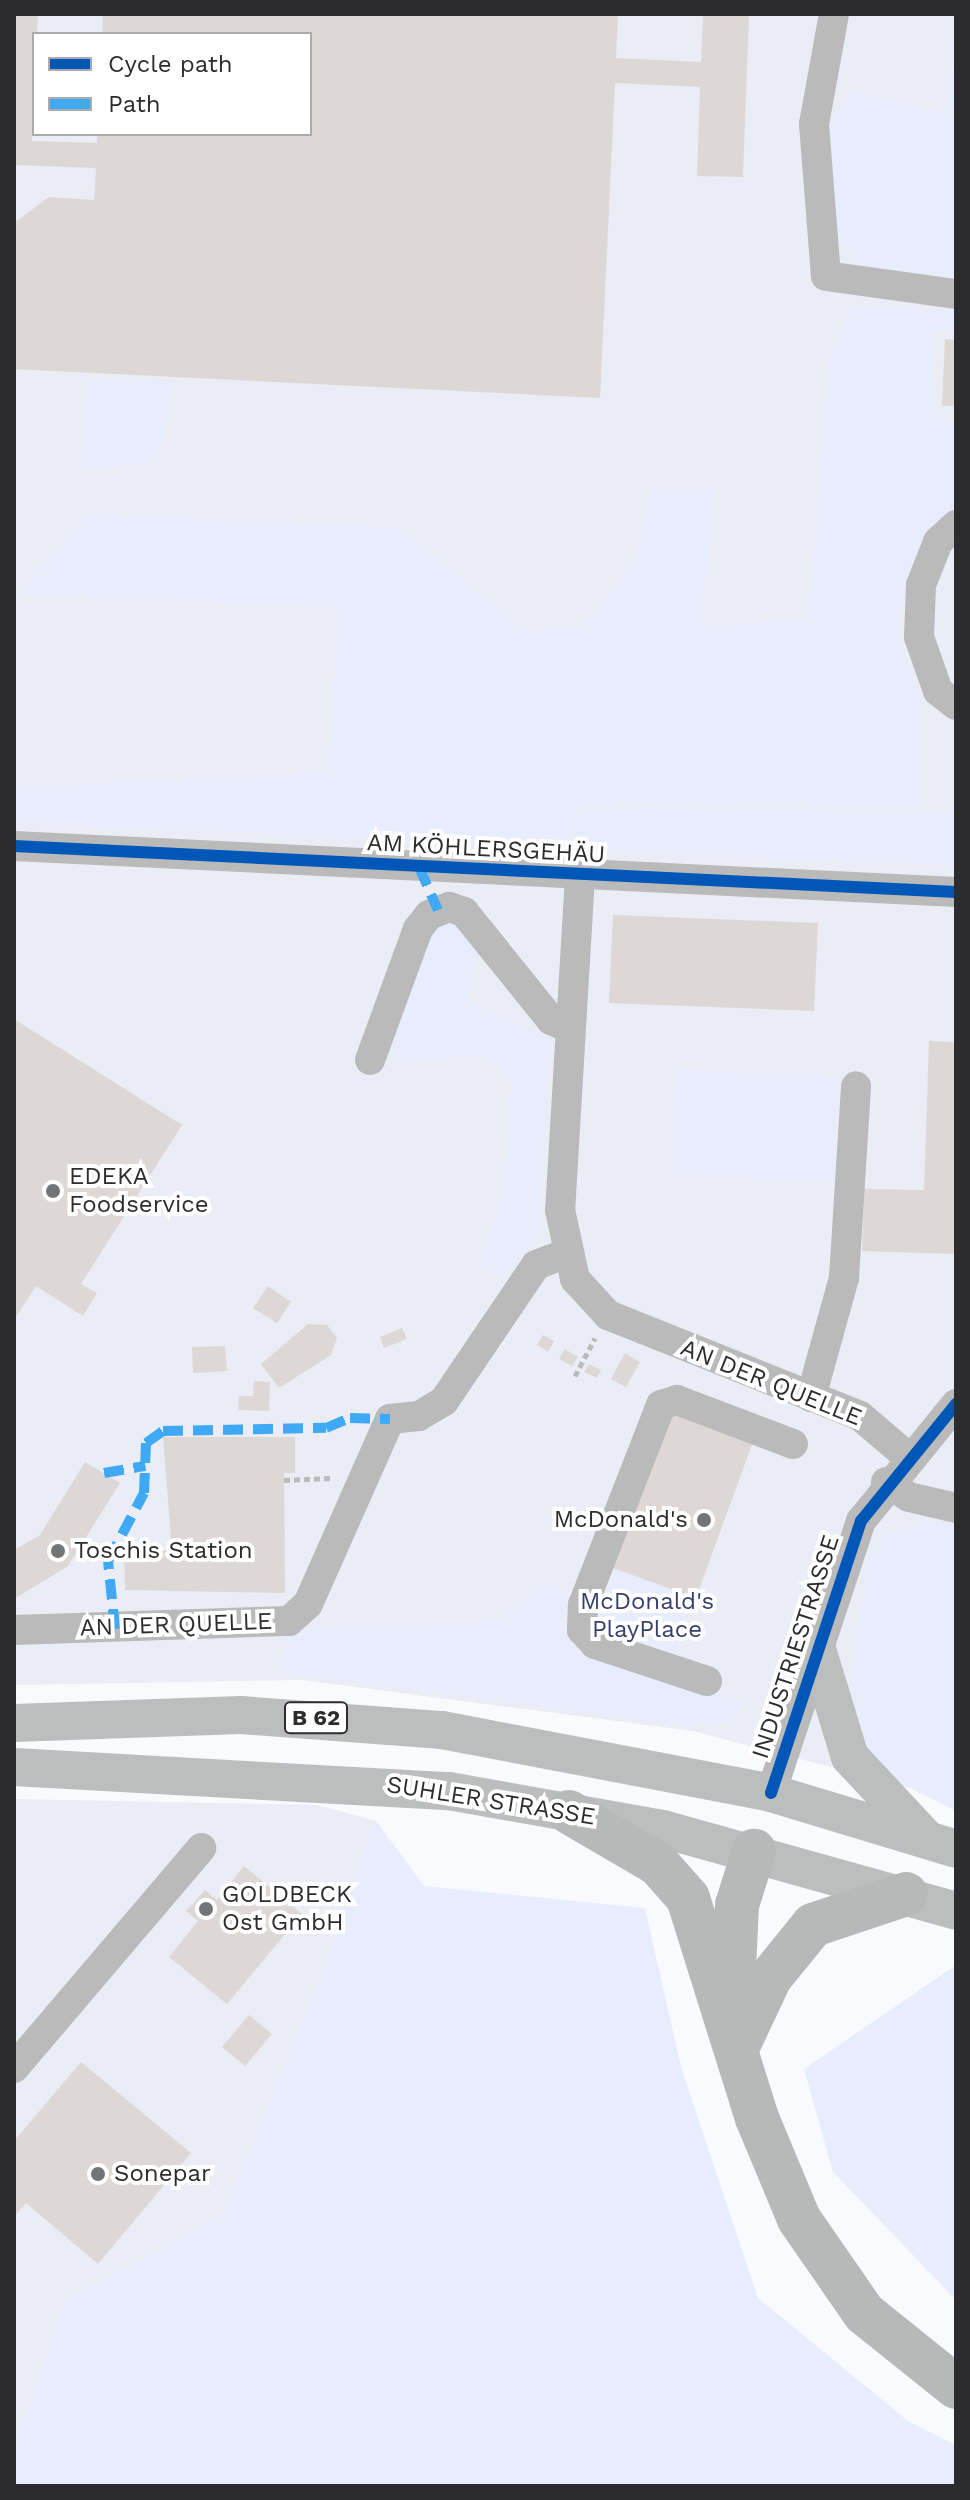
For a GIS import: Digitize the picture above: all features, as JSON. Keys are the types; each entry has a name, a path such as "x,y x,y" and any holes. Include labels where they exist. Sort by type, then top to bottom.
{"highway":[{"path":"569,1812 658,1864 688,1898 780,2178 819,2254 864,2313 956,2387"},
{"path":"738,2046 733,1941 754,1851"},
{"path":"738,2046 770,1978 805,1933 833,1914 906,1894"}],"main road":[{"path":"816,1646 850,1757 942,1844"},
{"name":"B 62","path":"14,1723 241,1715 442,1730 771,1793 942,1844"},
{"name":"SUHLER STRASSE","path":"14,1767 367,1782 569,1812 754,1851 956,1911"},
{"path":"754,1851 771,1793"}],"street":[{"path":"834,14 814,124 826,276 956,294"},
{"path":"956,525 938,542 921,585 919,637 938,691 956,705"},
{"name":"AM KÖHLERSGEHÄU","path":"14,846 956,892"},
{"name":"AN DER QUELLE","path":"580,876 569,1028 573,1102 565,1254 575,1279 608,1315 696,1340 811,1397 860,1416 907,1456"},
{"path":"370,1060 418,929 429,915 449,907 464,912 551,1020 569,1028"},
{"path":"811,1397 831,1318 850,1281 856,1086"},
{"name":"AN DER QUELLE","path":"14,1630 289,1621 308,1604 390,1419 419,1416 444,1401 536,1265 565,1254"},
{"path":"707,1681 595,1644 582,1630 583,1605 661,1405 677,1400 793,1444"},
{"name":"INDUSTRIESTRASSE","path":"771,1793 816,1646 861,1521 907,1456 956,1404"},
{"path":"886,1482 909,1497 956,1508"},
{"path":"14,2068 201,1848"}],"path":[{"path":"575,1376 608,1315"},
{"path":"284,1480 364,1482"}],"shaded area":[{"path":"14,14 956,14 956,1800 693,1731 302,1680 14,1685"},
{"path":"14,1799 318,1805 376,1821 424,1886 250,2279 14,2486"}],"green space":[{"path":"952,14 956,277 863,266 837,234 826,138 852,92 947,114"},
{"path":"853,308 956,312 956,332 931,332 933,415 956,425 956,501 903,586 898,641 921,698 921,806 636,803 573,809 575,835 577,812 643,807 956,814 956,866 18,822 14,816 14,787 330,773 338,606 19,594 91,514 399,528 526,632 583,628 633,568 654,490 714,488 701,626 809,620 831,357"},
{"path":"88,380 171,382 163,439 149,463 82,468"},
{"path":"454,921 477,946 467,1000 550,1039 537,1239 501,1275 480,1265 506,1189 511,1083 500,1065 470,1055 397,1063 390,1047 396,1007 437,924"},
{"path":"676,1070 839,1076 836,1180 673,1175"},
{"path":"924,1521 956,1523 956,1811 892,1779 865,1747 852,1679 868,1563 882,1538"},
{"name":"McDonald's PlayPlace","path":"613,1568 696,1598 673,1660 597,1626"},
{"path":"544,1581 568,1593 565,1622 574,1650 744,1703 729,1724 684,1725 278,1671 291,1635 315,1628 500,1622"},
{"path":"376,1821 424,1886 645,1908 681,2067 758,2298 908,2421 956,2445 956,2486 14,2486 14,2452 67,2299 224,2215 324,1972"},
{"path":"956,1965 956,2300 833,2172 804,2069"}],"building":[{"path":"14,14 38,14 37,32 32,32 32,141 97,143 97,136 312,136 312,32 102,32 103,14 618,14 616,58 701,62 703,14 749,14 743,177 697,176 700,87 615,83 600,398 14,369 14,223 49,197 94,200 96,168 14,165"},
{"path":"945,339 956,340 956,406 942,406"},
{"path":"613,915 818,923 814,1011 609,1003"},
{"path":"14,1019 182,1125 81,1284 97,1293 83,1316 36,1286 14,1320"},
{"path":"929,1041 956,1042 956,1254 862,1251 864,1189 924,1190"},
{"path":"268,1286 291,1302 277,1323 253,1308"},
{"path":"308,1324 327,1325 337,1338 331,1355 279,1388 261,1364"},
{"path":"402,1328 407,1339 384,1348 380,1337"},
{"path":"543,1335 554,1341 548,1352 537,1345"},
{"path":"225,1346 227,1371 193,1373 192,1347"},
{"path":"565,1349 578,1357 572,1366 559,1359"},
{"path":"625,1353 640,1362 626,1387 611,1379"},
{"path":"589,1364 601,1370 597,1378 584,1372"},
{"path":"254,1381 270,1382 269,1411 238,1410 239,1396 253,1396"},
{"path":"672,1409 754,1439 696,1598 613,1568"},
{"path":"163,1437 295,1437 295,1473 284,1473 285,1593 125,1590 124,1551 172,1551"},
{"path":"85,1462 120,1483 68,1566 14,1599 14,1550 40,1535"},
{"path":"244,1866 302,1914 227,2004 169,1957 198,1921 186,1911 205,1890 217,1900"},
{"path":"249,2015 272,2034 245,2066 222,2047"},
{"path":"81,2062 191,2153 98,2264 26,2203 14,2217 14,2141"}],"marked path":[{"path":"419,867 438,910"},
{"path":"115,1629 108,1561 144,1493 146,1443 163,1431 326,1428 350,1418 390,1419"},
{"path":"104,1473 145,1466"}],"cycle path":[{"path":"14,846 956,892"},
{"path":"771,1793 861,1521 956,1404"}],"place":[{"name":"EDEKA Foodservice","path":"53,1191"},
{"name":"McDonald's","path":"704,1520"},
{"name":"Toschis Station","path":"58,1551"},
{"name":"GOLDBECK Ost GmbH","path":"206,1909"},
{"name":"Sonepar","path":"98,2174"}]}
